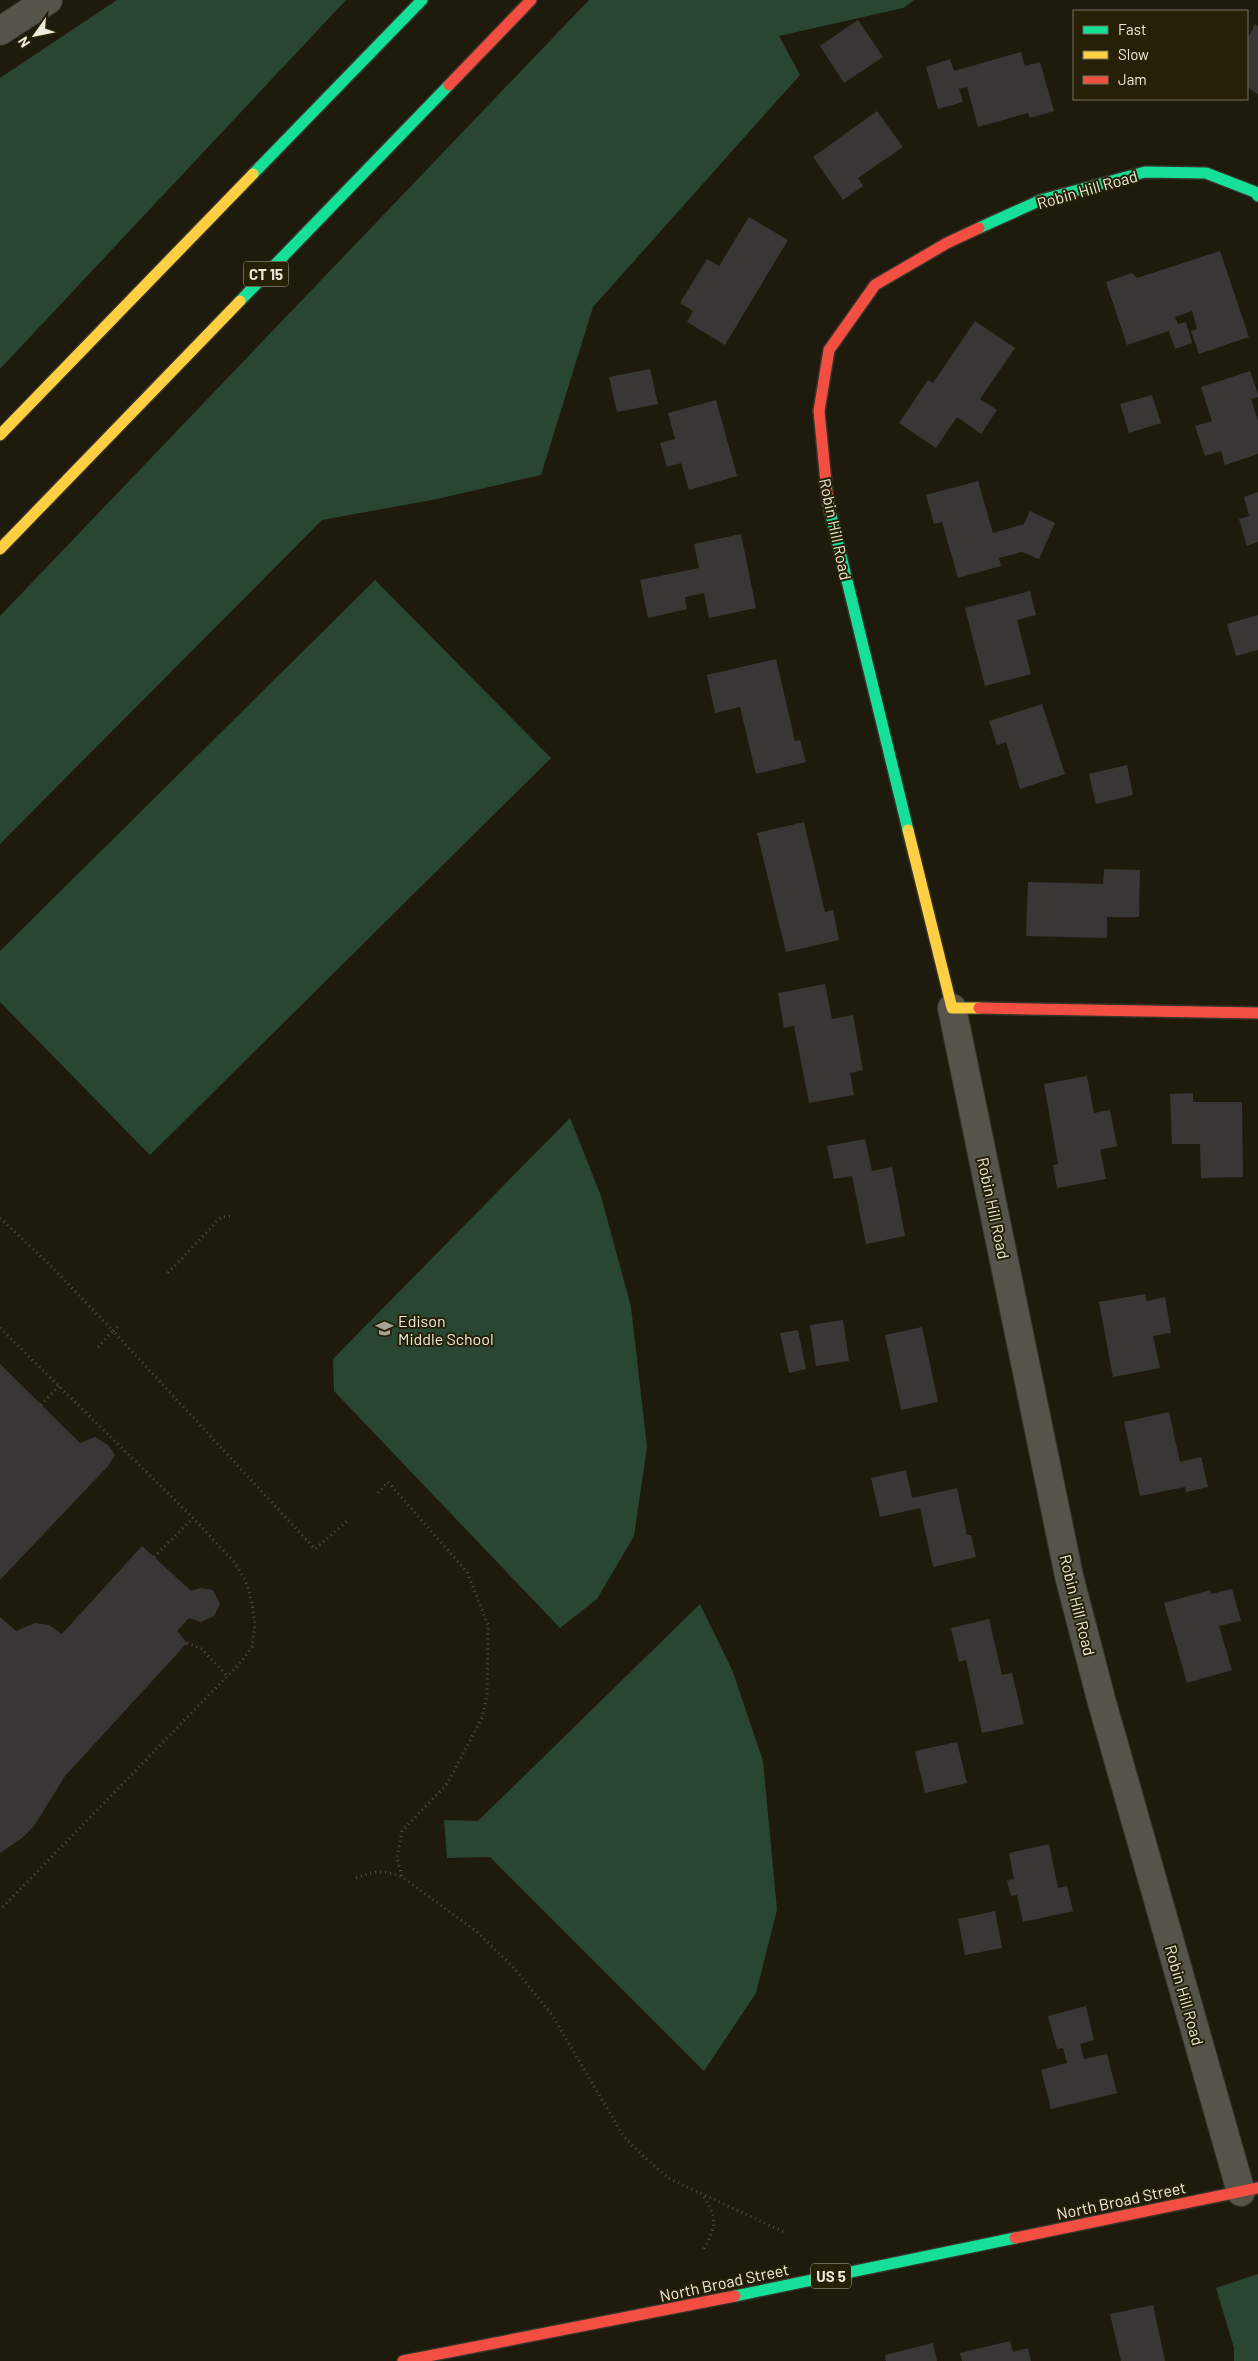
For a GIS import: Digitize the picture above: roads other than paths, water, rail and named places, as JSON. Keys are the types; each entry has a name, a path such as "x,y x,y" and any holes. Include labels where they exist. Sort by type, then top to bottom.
{"main road":[{"path":"0,435 422,0"},
{"name":"CT 15","path":"0,549 532,0"},
{"name":"Robin Hill Road","path":"952,1008 825,493 818,411 829,350 875,285 947,243 1041,200 1145,172 1206,173 1255,192 1258,196"},
{"path":"952,1008 1258,1013"},
{"name":"North Broad Street","path":"402,2361 649,2314 1250,2190"}],"street":[{"path":"0,31 48,0"},
{"name":"Robin Hill Road","path":"952,1008 1069,1576 1101,1699 1250,2190"}],"place":[{"name":"Edison Middle School","path":"384,1329"}]}
